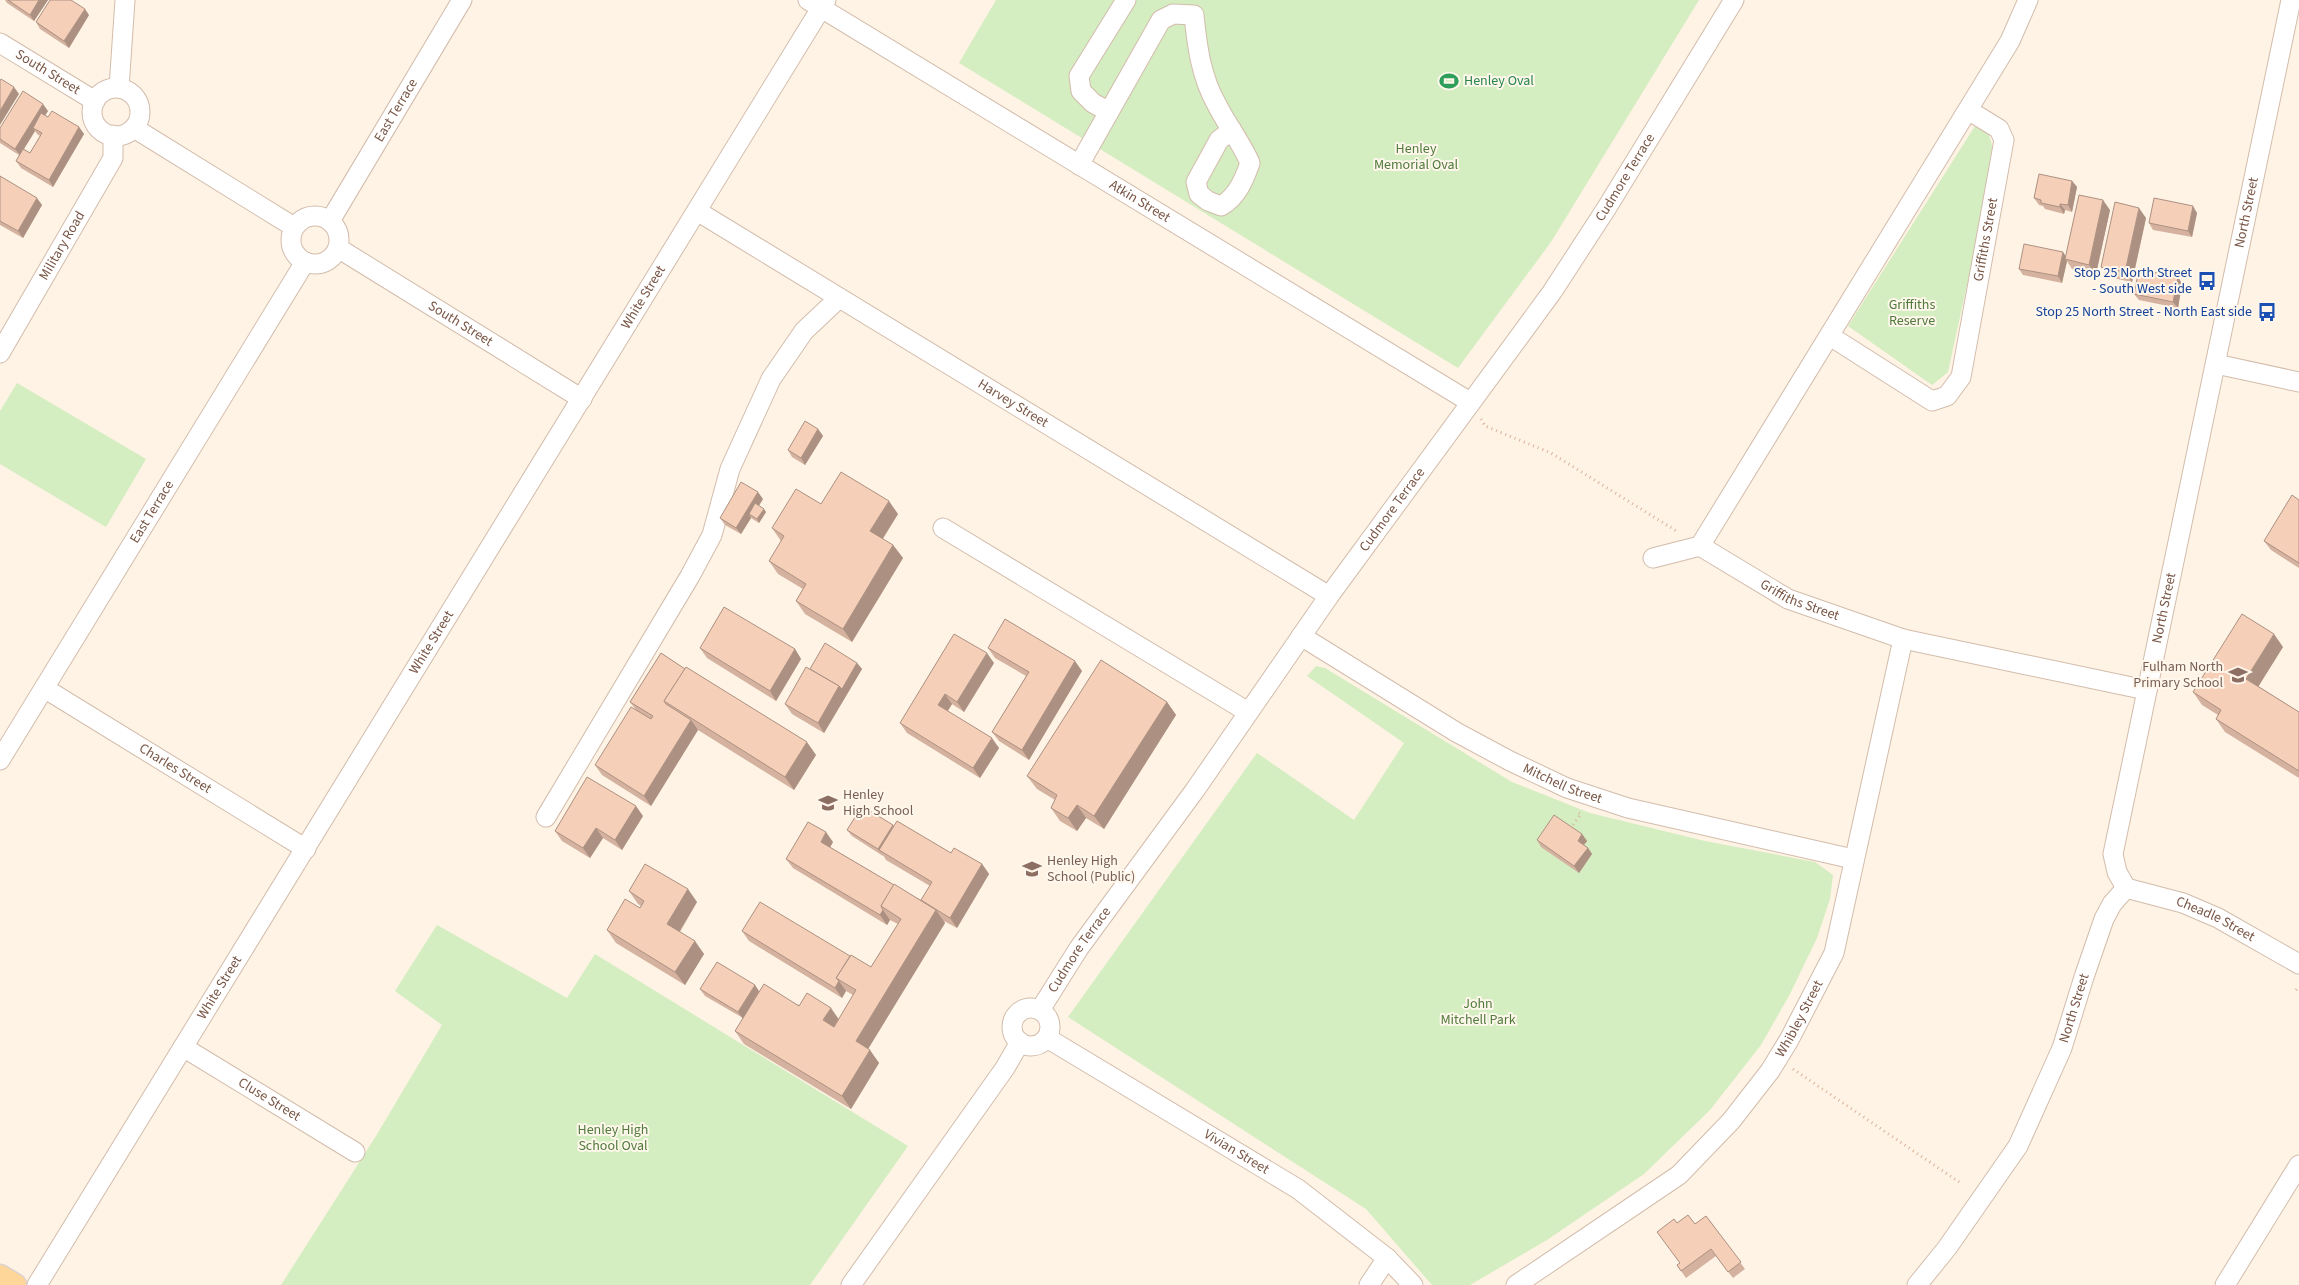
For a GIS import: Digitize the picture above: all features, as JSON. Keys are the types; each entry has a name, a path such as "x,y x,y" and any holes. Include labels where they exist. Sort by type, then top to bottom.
{"main road":[{"path":"0,1276 15,1285"}],"street":[{"path":"119,88 125,0"},
{"name":"East Terrace","path":"330,221 462,0"},
{"path":"1109,112 1093,103 1081,91 1079,76 1126,0"},
{"name":"Cudmore Terrace","path":"1040,1010 1079,948 1195,790 1329,596 1552,292 1606,209 1734,0"},
{"path":"1653,558 1700,546 2010,41 2028,0"},
{"name":"North Street","path":"1917,1285 1947,1248 2018,1146 2062,1048 2104,919 2112,904 2126,888 2117,872 2112,854 2291,0"},
{"name":"Atkin Street","path":"818,3 1079,165 1470,402"},
{"name":"White Street","path":"37,1285 697,211 818,3"},
{"path":"1079,165 1161,20 1194,7 1199,61 1216,104 1232,130"},
{"name":"South Street","path":"0,43 95,101"},
{"path":"119,88 130,93 139,106 140,114 134,128 127,133 113,135 98,128 92,112 95,101 104,92 119,88"},
{"name":"Griffiths Street","path":"1830,336 1932,401 1948,396 1961,377 2004,140 1999,129 1968,110"},
{"path":"134,128 294,227"},
{"name":"Military Road","path":"0,353 114,158 113,135"},
{"name":"Harvey Street","path":"697,211 1329,596"},
{"path":"317,215 330,221 338,233 338,248 328,261 320,264 305,262 293,251 290,243 294,227 298,222 310,216 317,215"},
{"name":"South Street","path":"338,248 582,399"},
{"name":"East Terrace","path":"0,760 305,262"},
{"path":"546,817 690,576 712,535 730,469 771,379 804,331 839,298"},
{"path":"2216,364 2299,382"},
{"path":"943,528 1248,712"},
{"name":"Griffiths Street","path":"1700,546 1788,599 1903,640 2146,690"},
{"name":"Mitchell Street","path":"1301,636 1456,732 1510,761 1567,788 1628,808 1853,859"},
{"name":"Whibley Street","path":"1516,1285 1679,1174 1732,1121 1770,1071 1789,1040 1834,953 1853,859 1903,640"},
{"name":"Charles Street","path":"44,688 306,849"},
{"name":"Cheadle Street","path":"2126,888 2183,903 2218,918 2299,964"},
{"path":"1027,1009 1040,1010 1048,1019 1050,1028 1047,1038 1037,1046 1028,1046 1020,1042 1013,1030 1016,1017 1027,1009"},
{"name":"Vivian Street","path":"1047,1038 1298,1189 1387,1258 1413,1285"},
{"path":"851,1285 1005,1068 1020,1042"},
{"name":"Cluse Street","path":"182,1047 355,1152"},
{"path":"2225,1285 2299,1165"},
{"path":"1369,1285 1387,1258"}],"path":[{"path":"1470,402 1485,426 1551,453 1700,546"},
{"path":"1570,829 1581,814 1574,810"},
{"path":"2296,990 2299,986"},
{"path":"1793,1068 1962,1184"}],"green space":[{"name":"Henley Memorial Oval","path":"996,0 1699,0 1551,242 1458,368 959,63"},
{"name":"Griffiths Reserve","path":"1975,126 1989,135 1995,156 1948,372 1932,385 1848,326"},
{"path":"17,383 146,459 106,527 0,464 0,411"},
{"name":"John Mitchell Park","path":"1316,666 1325,668 1512,782 1590,813 1705,841 1815,862 1833,875 1830,899 1817,938 1790,994 1761,1045 1710,1110 1644,1174 1547,1240 1470,1285 1432,1285 1366,1209 1068,1017 1257,753 1354,820 1404,743 1307,676"},
{"name":"Henley High School Oval","path":"437,925 567,998 595,954 908,1146 810,1285 281,1285 376,1136 442,1025 395,991"}],"building":[{"path":"8,0 39,0 30,15"},
{"path":"50,0 71,0 85,9 64,41 36,22"},
{"path":"1,79 14,87 0,111 0,81"},
{"path":"23,91 43,104 15,149 0,139 0,128"},
{"path":"52,111 79,127 49,180 16,161 23,149 30,153 42,133 33,128 41,113 48,117"},
{"path":"2039,174 2072,181 2068,205 2060,204 2060,207 2041,203 2041,200 2034,198"},
{"path":"0,176 37,198 18,231 0,221"},
{"path":"2079,195 2103,200 2089,265 2065,259"},
{"path":"2154,198 2193,206 2188,231 2149,223"},
{"path":"2115,202 2139,208 2125,272 2101,267"},
{"path":"2024,244 2063,252 2058,276 2019,269"},
{"path":"2139,269 2178,277 2173,302 2134,294"},
{"path":"805,421 818,429 801,458 788,450"},
{"path":"841,472 889,501 870,531 893,545 843,629 796,601 806,584 769,561 784,536 772,528 796,489 821,504"},
{"path":"741,482 758,492 736,528 720,518"},
{"path":"2292,495 2299,500 2299,563 2264,541"},
{"path":"755,503 764,509 757,519 749,514"},
{"path":"724,607 795,649 770,691 700,648"},
{"path":"2242,614 2274,634 2246,679 2299,712 2299,771 2216,719 2221,710 2193,692"},
{"path":"1005,619 1075,661 1022,750 992,732 1029,672 988,648"},
{"path":"954,634 987,653 957,702 945,694 938,705 992,738 973,768 900,723"},
{"path":"825,643 857,663 842,689 810,669"},
{"path":"661,653 685,669 664,701 691,720 644,796 595,765 631,707 651,719 653,716 630,702"},
{"path":"1101,660 1167,702 1094,816 1077,805 1068,818 1051,808 1057,795 1027,776"},
{"path":"686,667 807,742 785,777 664,701"},
{"path":"806,667 839,686 818,723 785,704"},
{"path":"587,777 636,806 615,840 596,828 583,848 555,831"},
{"path":"862,806 893,825 878,849 847,830"},
{"path":"1554,815 1582,834 1578,841 1588,848 1574,866 1537,840"},
{"path":"897,821 951,853 954,848 982,864 950,918 921,900 932,882 879,850"},
{"path":"808,822 826,832 821,842 894,885 881,906 883,910 880,915 786,859"},
{"path":"645,864 688,889 667,924 695,941 675,972 607,930 625,899 640,908 644,901 629,891"},
{"path":"894,884 936,910 856,1041 870,1050 842,1096 735,1031 764,984 799,1006 807,993 831,1008 823,1020 834,1027 856,990 836,978 851,955 871,967 901,919 881,906"},
{"path":"760,902 850,956 836,978 839,981 835,988 742,931"},
{"path":"717,962 755,985 738,1012 700,989"},
{"path":"1688,1215 1695,1224 1706,1216 1741,1262 1728,1272 1711,1249 1681,1271 1677,1265 1680,1263 1657,1232 1674,1219 1677,1223"}],"place":[{"name":"Henley Oval","path":"1449,81"},
{"name":"Stop 25 North Street - South West side","path":"2207,281"},
{"name":"Stop 25 North Street - North East side","path":"2267,312"},
{"name":"Fulham North Primary School","path":"2238,675"},
{"name":"Henley High School","path":"828,803"},
{"name":"Henley High School (Public)","path":"1032,869"}]}
